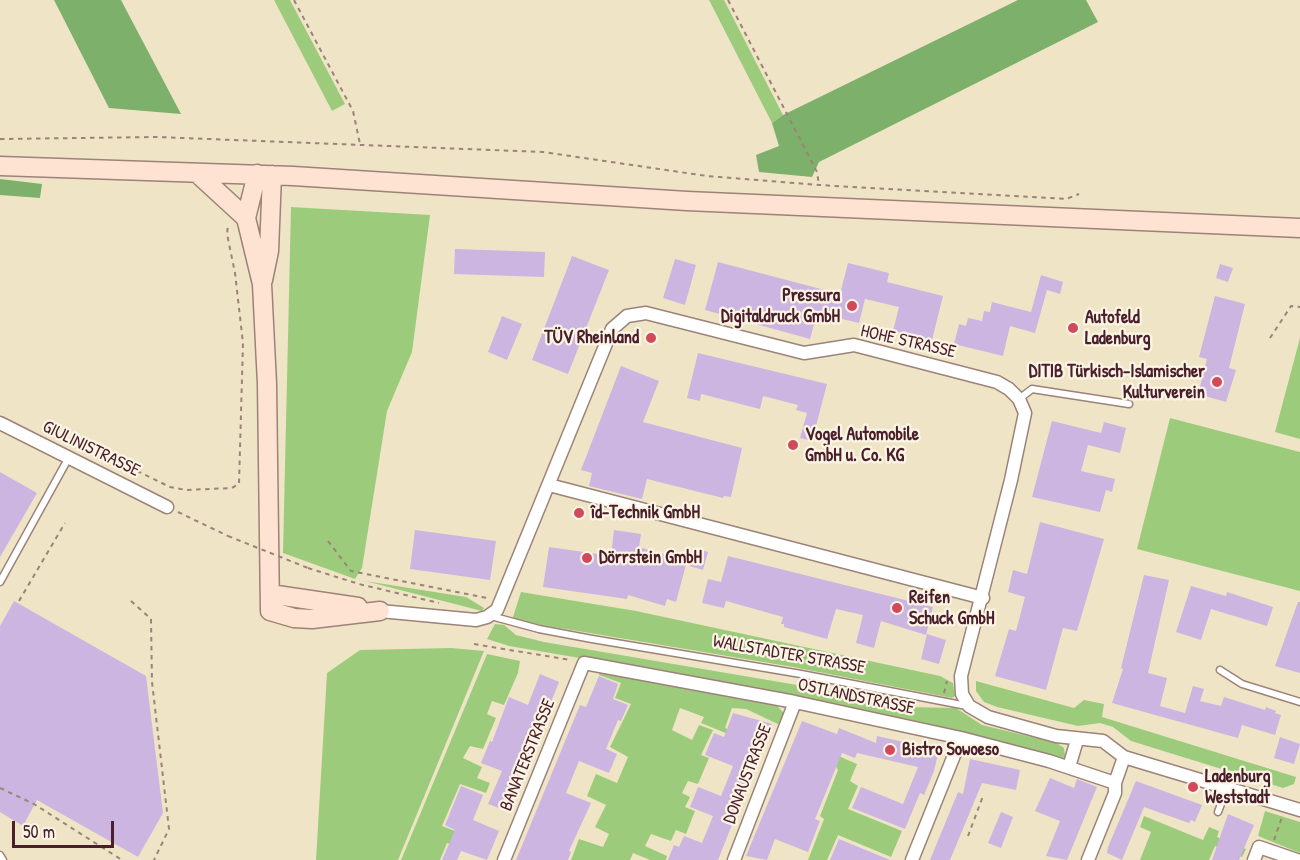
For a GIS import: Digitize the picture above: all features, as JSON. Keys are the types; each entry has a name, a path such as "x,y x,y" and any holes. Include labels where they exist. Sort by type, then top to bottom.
{"main road":[{"path":"0,166 265,175 699,201 1300,228"},
{"path":"197,173 246,218 262,284 267,384 270,602 294,618 312,619 380,611"},
{"path":"246,218 265,175"},
{"path":"262,284 269,251 265,175"}],"street":[{"name":"HOHE STRASSE","path":"495,611 612,329 618,322 636,313 646,313 804,353 854,345 997,382 1019,399"},
{"path":"969,706 962,694 961,676 983,598 1025,413 1019,399"},
{"name":"GIULINISTRASSE","path":"0,423 167,507"},
{"path":"549,485 983,598"},
{"path":"380,611 476,620 495,611"},
{"name":"OSTLANDSTRASSE","path":"584,663 795,702 961,738 1070,767 1115,783"},
{"name":"BANATERSTRASSE","path":"504,860 584,663"},
{"name":"DONAUSTRASSE","path":"734,860 795,702"},
{"name":"WALLSTADTER STRASSE","path":"969,706 988,717 1077,740 1103,741 1124,757"},
{"path":"912,860 961,738"},
{"path":"1070,767 1077,740"},
{"path":"1088,860 1115,793 1115,783 1124,757 1227,788 1299,806"},
{"path":"1254,860 1265,848 1298,860"}],"lane":[{"path":"1019,399 1032,389 1129,404"},
{"path":"0,582 68,459"},
{"name":"WALLSTADTER STRASSE","path":"495,611 581,637 801,674 969,706"},
{"path":"1220,670 1242,684 1300,702"},
{"path":"1218,812 1227,788"},
{"path":"0,855 3,860"}],"path":[{"path":"294,0 353,111 360,145"},
{"path":"728,0 817,172 819,184"},
{"path":"0,139 115,136 543,152 707,176 1066,199 1079,194"},
{"path":"68,459 100,456 113,459 170,486 186,490 232,488 239,484 243,343 235,273 227,234 230,222 246,218"},
{"path":"1270,338 1291,306 1300,307"},
{"path":"167,507 228,536 308,568 405,595"},
{"path":"19,602 65,523"},
{"path":"327,541 351,572 485,597 495,611"},
{"path":"131,602 151,619 152,682 169,829 154,860"},
{"path":"474,644 584,663"},
{"path":"0,788 34,804 122,860"},
{"path":"968,836 983,796"},
{"path":"1265,848 1283,814"}],"green space":[{"path":"54,0 121,0 181,114 109,108"},
{"path":"274,0 290,0 345,104 332,111"},
{"path":"709,0 724,0 783,115 772,123"},
{"path":"1018,0 1086,0 1098,22 819,162 812,177 759,172 756,155 779,146 772,123 783,115"},
{"path":"0,179 42,184 40,198 0,195"},
{"path":"291,207 430,215 412,352 387,411 362,568 355,579 283,553"},
{"path":"1300,338 1300,439 1275,432"},
{"path":"1170,418 1300,452 1300,591 1137,549"},
{"path":"365,581 466,597 484,608 482,611"},
{"path":"521,592 636,611 940,676 953,683 955,696 952,698 793,667 512,620"},
{"path":"495,624 504,625 516,635 544,642 803,686 908,707 956,708 982,725 1057,743 1064,748 1065,756 1062,759 921,722 780,696 780,692 509,646 487,639"},
{"path":"451,648 484,651 398,860 316,860 327,673 360,650"},
{"path":"487,654 520,661 518,673 504,705 492,701 487,714 496,718 483,749 470,746 463,758 482,767 477,778 490,783 486,793 460,784 442,826 471,837 466,850 447,843 440,860 401,860"},
{"path":"600,672 776,705 786,715 782,726 746,709 732,708 725,728 741,734 738,738 701,723 704,717 680,708 672,730 692,740 699,725 713,730 701,755 709,758 698,784 688,781 682,793 690,797 685,807 695,811 686,834 676,830 671,841 651,834 645,846 667,856 666,860 650,860 633,853 630,860 571,860 579,839 603,847 609,834 595,827 606,805 587,796 596,774 617,783 628,757 610,747 631,704 615,698 621,683 599,675"},
{"path":"976,681 1074,708 1084,700 1104,704 1102,717 1296,777 1294,784 1283,788 1131,741 1113,727 1100,723 1078,726 997,707 984,702 976,691"},
{"path":"827,751 857,764 850,781 858,786 848,809 902,831 891,857 838,835 827,860 808,860 824,819 820,816 838,770"},
{"path":"1265,811 1300,822 1300,853 1258,836"},
{"path":"1144,816 1203,840 1209,827 1219,831 1217,837 1246,849 1242,857 1215,846 1209,860 1140,860 1151,832 1140,827"}],"building":[{"path":"455,249 545,252 544,277 454,274"},
{"path":"572,256 609,270 568,374 532,360"},
{"path":"675,259 696,265 685,305 663,298"},
{"path":"718,262 840,294 848,263 889,273 887,282 943,296 932,340 893,331 899,307 865,299 859,323 817,313 810,339 705,310"},
{"path":"1220,264 1233,268 1228,282 1216,278"},
{"path":"1041,275 1063,282 1060,294 1047,290 1035,333 1010,326 1003,356 954,344 959,324 966,326 968,318 982,321 984,311 990,312 992,302 1031,312"},
{"path":"1215,296 1245,304 1229,368 1236,370 1226,402 1198,394 1207,359 1199,357"},
{"path":"502,316 522,324 507,360 488,352"},
{"path":"698,353 827,384 812,441 800,438 807,413 796,410 798,405 763,396 760,409 701,394 700,401 687,398"},
{"path":"621,366 659,381 643,422 742,448 731,497 724,496 723,498 647,479 642,499 589,486 592,473 581,470"},
{"path":"1052,421 1101,433 1104,422 1126,428 1120,453 1088,445 1081,471 1115,479 1112,492 1106,490 1100,512 1032,497"},
{"path":"0,472 37,493 0,557"},
{"path":"1040,522 1104,539 1077,631 1063,628 1046,690 995,676 1009,629 1016,631 1025,597 1008,592 1013,570 1027,574"},
{"path":"415,530 496,541 490,580 410,569"},
{"path":"614,530 641,534 639,547 687,561 676,602 667,599 665,606 628,595 627,599 543,587 549,547 611,556"},
{"path":"694,548 708,552 703,570 689,566"},
{"path":"728,556 933,607 926,635 881,621 874,648 856,643 863,615 836,609 827,639 784,627 784,624 781,624 783,617 726,601 724,608 702,603 708,579 721,582"},
{"path":"1144,575 1169,580 1148,673 1167,678 1160,706 1185,713 1193,686 1204,689 1200,701 1221,706 1224,697 1265,710 1266,707 1276,711 1275,713 1281,715 1275,735 1242,725 1238,738 1112,703 1123,669 1121,668"},
{"path":"1191,586 1226,596 1227,592 1273,607 1267,626 1211,609 1201,640 1176,632"},
{"path":"14,601 146,676 163,813 138,857 37,800 23,826 0,812 0,626"},
{"path":"1298,602 1300,602 1300,673 1275,666"},
{"path":"927,634 946,640 939,664 921,659"},
{"path":"540,674 559,682 507,811 488,804 502,771 481,763 490,741 492,742 509,697 528,705"},
{"path":"599,676 618,684 613,699 628,705 621,721 618,720 606,749 617,754 609,773 579,761 566,793 591,803 569,851 571,852 568,860 516,860 580,705 586,707"},
{"path":"733,713 772,724 718,860 668,860 674,845 679,847 684,836 702,843 713,816 690,807 698,787 721,796 733,766 705,755 714,733 724,737"},
{"path":"802,721 837,734 839,728 876,743 877,736 939,750 934,771 924,795 920,793 905,829 852,808 861,787 903,804 918,767 857,753 855,758 842,753 815,819 820,821 808,852 775,839 767,860 746,856"},
{"path":"1280,737 1300,744 1294,764 1274,758"},
{"path":"970,759 1020,770 1016,790 982,783 950,860 930,860 958,792 963,794"},
{"path":"1050,778 1074,788 1077,779 1097,787 1067,860 1046,856 1060,821 1035,811"},
{"path":"1136,781 1202,805 1195,822 1191,820 1189,823 1144,807 1122,860 1107,853 1108,847"},
{"path":"461,786 483,795 473,820 499,831 487,860 461,851 457,860 442,860 455,830 445,825"},
{"path":"1001,812 1013,817 1001,848 988,843"},
{"path":"1228,814 1254,825 1239,860 1212,860"},
{"path":"839,839 890,860 830,860"}],"place":[{"name":"Pressura Digitaldruck GmbH","path":"852,306"},
{"name":"Autofeld Ladenburg","path":"1073,328"},
{"name":"TÜV Rheinland","path":"651,338"},
{"name":"DITIB Türkisch-Islamischer Kulturverein","path":"1217,382"},
{"name":"Vogel Automobile GmbH u. Co. KG","path":"793,445"},
{"name":"îd-Technik GmbH","path":"579,513"},
{"name":"Dörrstein GmbH","path":"587,558"},
{"name":"Reifen Schuck GmbH","path":"897,608"},
{"name":"Bistro Sowoeso","path":"890,750"},
{"name":"Ladenburg Weststadt","path":"1193,787"}]}
